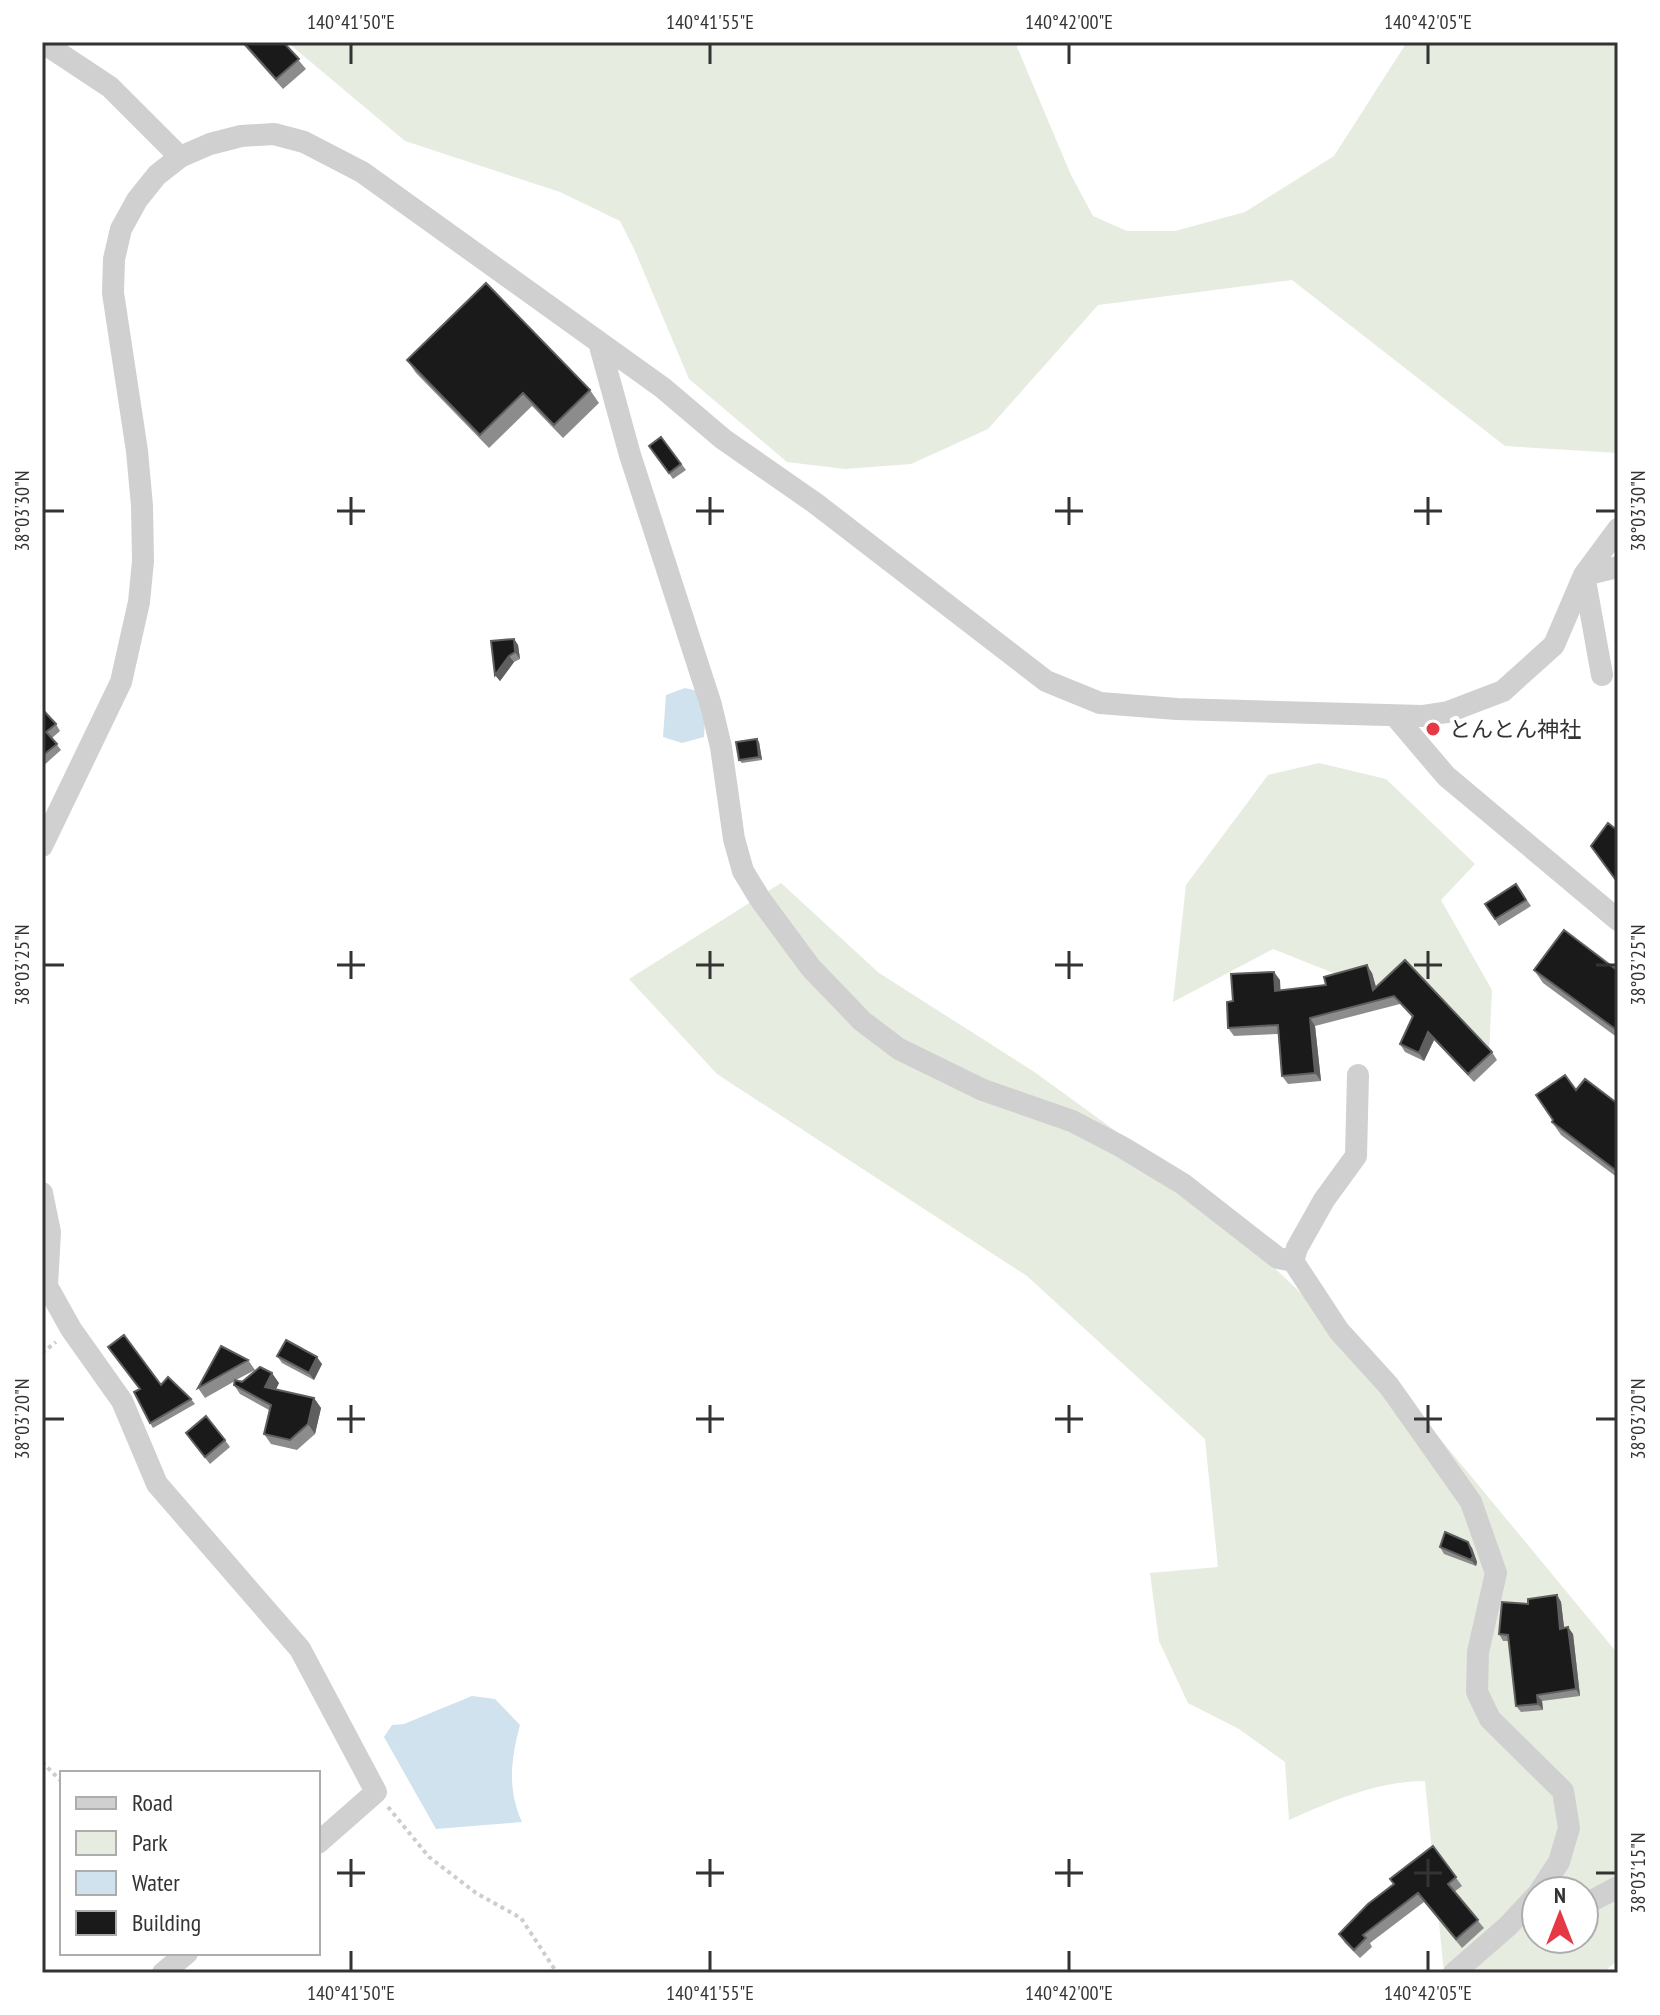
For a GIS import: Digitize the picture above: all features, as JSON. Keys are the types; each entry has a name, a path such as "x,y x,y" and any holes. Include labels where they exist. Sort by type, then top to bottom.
{"street":[{"path":"42,42 110,87 180,157"},
{"path":"42,846 121,682 139,602 143,561 142,506 137,451 113,293 114,259 121,229 137,200 157,175 180,157 210,144 241,136 274,134 304,142 362,172 600,346 663,388 723,439 815,503 1046,681 1100,703 1177,709 1395,716 1448,712 1503,691 1554,645 1584,575 1618,529"},
{"path":"600,346 634,469 711,705 721,747 734,839 743,871 760,899 811,968 862,1021 899,1049 983,1090 1072,1121 1122,1147 1183,1184 1278,1258 1293,1261 1339,1331 1369,1362 1471,1502 1496,1573 1478,1652 1477,1692 1490,1719 1563,1791 1569,1828 1559,1862 1550,1875"},
{"path":"1584,575 1618,567"},
{"path":"1584,575 1602,675"},
{"path":"1395,716 1446,776 1618,920"},
{"path":"1293,1261 1324,1200 1356,1156 1358,1075"},
{"path":"42,1193 50,1232 47,1286 71,1329 122,1401 157,1484 300,1649 376,1792 320,1841"},
{"path":"1600,1897 1618,1887"},
{"path":"1454,1973 1520,1913"},
{"path":"1508,1926 1520,1924"},
{"path":"163,1973 185,1955"}],"path":[{"path":"42,1762 60,1780"},
{"path":"376,1792 429,1857 476,1893 521,1918 557,1973"}],"green space":[{"path":"287,42 1015,42 1071,175 1093,216 1127,231 1175,231 1245,212 1334,156 1407,42 1618,42 1618,453 1505,446 1292,280 1098,305 988,429 911,464 845,469 787,462 689,379 620,221 560,192 405,141"},
{"path":"1319,763 1386,779 1475,864 1441,900 1492,990 1489,1054 1444,1017 1273,949 1173,1002 1186,885 1268,775"},
{"path":"781,883 879,973 1033,1071 1179,1177 1389,1377 1618,1654 1618,1960 1603,1973 1444,1973 1425,1781 1372,1788 1289,1820 1285,1762 1239,1729 1188,1703 1159,1641 1150,1573 1218,1567 1205,1439 1027,1276 717,1074 629,979"}],"water":[{"path":"685,688 698,691 705,720 704,737 682,743 663,737 666,695"},
{"path":"472,1696 495,1699 520,1725 514,1750 512,1786 522,1822 436,1829 384,1737 392,1725 404,1724"}],"building":[{"path":"243,42 283,42 299,59 276,79"},
{"path":"486,283 590,390 554,425 523,393 480,435 407,360"},
{"path":"661,437 681,464 669,473 649,446"},
{"path":"514,639 515,652 495,675 491,641"},
{"path":"42,711 56,724 46,732 57,744 42,756"},
{"path":"757,739 759,757 739,760 736,742"},
{"path":"1608,823 1618,831 1618,883 1591,846"},
{"path":"1516,884 1526,900 1495,919 1485,904"},
{"path":"1564,930 1618,971 1618,1031 1534,970"},
{"path":"1405,960 1492,1052 1468,1074 1428,1032 1419,1053 1400,1044 1413,1016 1394,996 1310,1018 1315,1073 1282,1076 1278,1025 1228,1028 1227,1002 1233,1001 1231,974 1274,972 1275,991 1326,985 1324,977 1367,965 1373,990"},
{"path":"1565,1075 1576,1090 1585,1079 1618,1104 1618,1172 1552,1122 1536,1095"},
{"path":"124,1335 161,1385 168,1377 191,1399 150,1423 134,1392 140,1389 108,1347"},
{"path":"286,1340 317,1357 309,1373 277,1356"},
{"path":"221,1346 248,1360 198,1388"},
{"path":"260,1367 272,1373 265,1387 314,1398 308,1424 290,1440 264,1434 271,1405 234,1385 235,1380 242,1382"},
{"path":"206,1416 225,1440 205,1457 186,1433"},
{"path":"1445,1532 1468,1542 1473,1556 1471,1560 1440,1547"},
{"path":"1557,1595 1560,1629 1568,1627 1576,1689 1537,1695 1538,1704 1516,1706 1508,1635 1499,1634 1502,1602 1528,1604 1528,1599"},
{"path":"1433,1846 1456,1877 1448,1884 1478,1920 1456,1939 1418,1893 1363,1935 1366,1938 1354,1950 1339,1934 1368,1904 1394,1884 1390,1879"}],"place":[{"name":"とんとん神社","path":"1433,729"}]}
